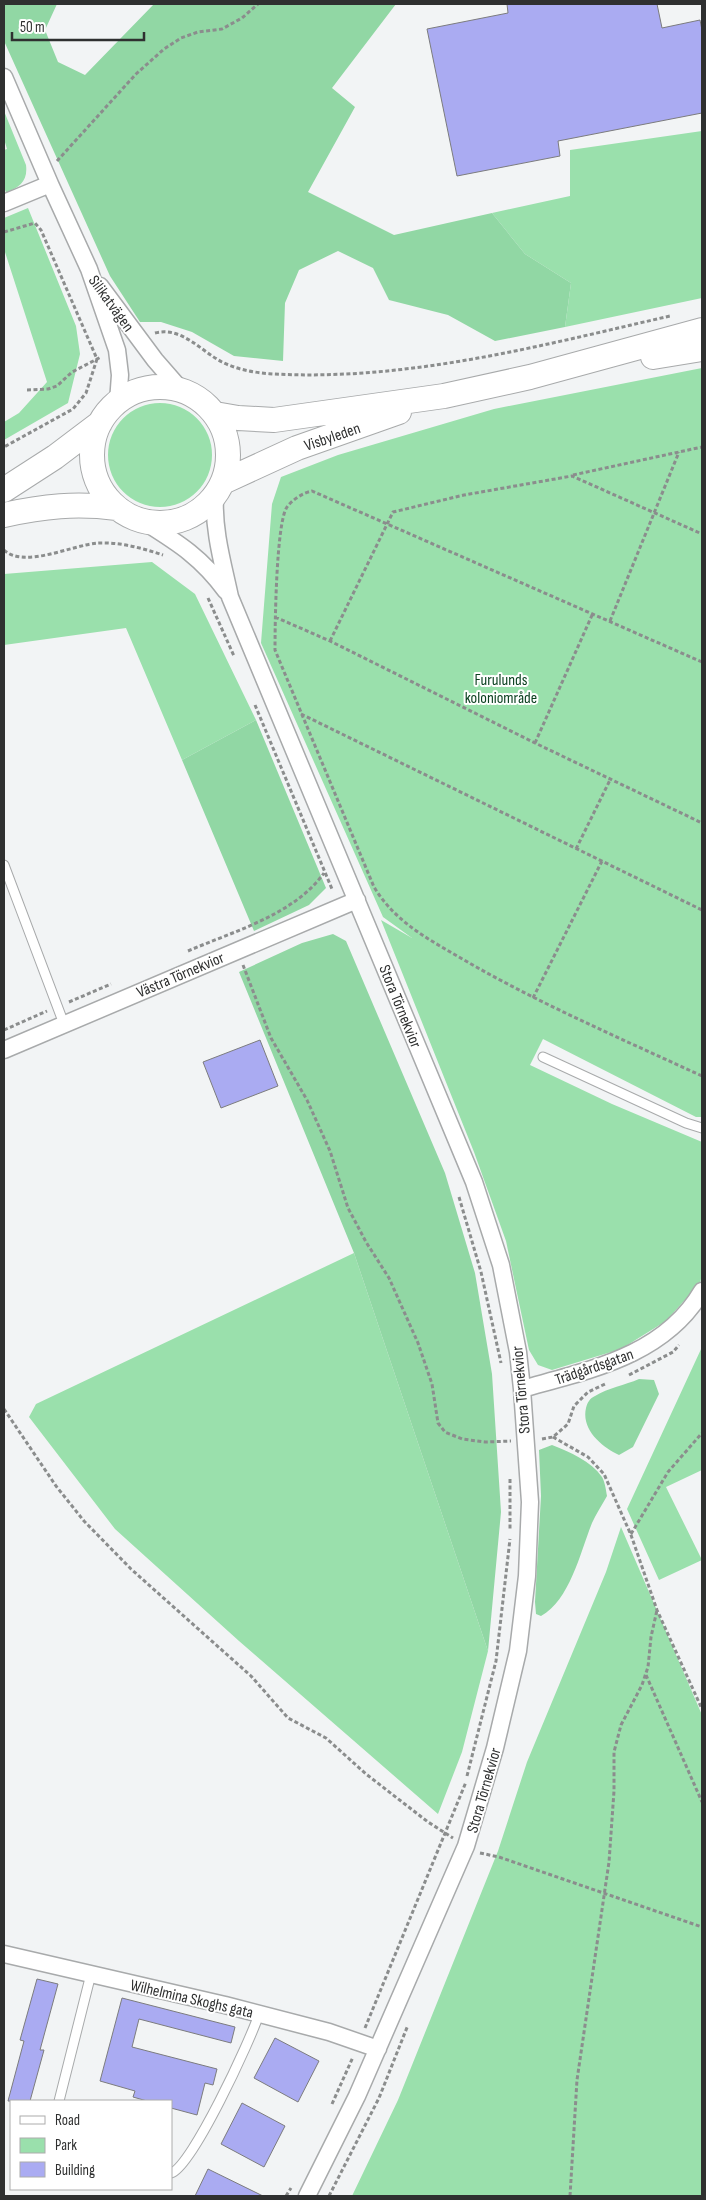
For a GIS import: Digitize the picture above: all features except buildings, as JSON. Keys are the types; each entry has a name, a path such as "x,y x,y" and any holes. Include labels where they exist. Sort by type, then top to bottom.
{"main road":[{"name":"Visbyleden","path":"215,414 238,418 274,420 444,396 530,376 702,330"},
{"name":"Visbyleden","path":"530,376 702,349"},
{"path":"4,490 33,472 100,423 118,402 132,393 149,388 166,387 182,391 200,400 215,414 224,432 228,452 219,489 197,513 183,520 159,524 129,516 116,508 103,492 94,474 92,448 100,423"},
{"name":"Visbyleden","path":"219,489 297,448 444,396"},
{"path":"4,516 33,508 65,505 116,508"}],"street":[{"path":"4,77 89,270"},
{"path":"4,203 47,178"},
{"name":"Silikatvägen","path":"89,270 139,340 182,391"},
{"name":"Silikatvägen","path":"89,270 117,350 120,375 118,402"},
{"path":"219,489 216,529 230,597"},
{"path":"143,521 194,554 210,570 230,597"},
{"name":"Stora Törnekvior","path":"230,597 480,1200 501,1265 518,1352 522,1389 517,1441 530,1502 527,1576 518,1651 496,1748 466,1846 358,2096 307,2196"},
{"name":"Västra Törnekvior","path":"4,1050 357,900"},
{"name":"Trädgårdsgatan","path":"522,1389 607,1364 643,1349 677,1324 702,1291"},
{"name":"Wilhelmina Skoghs gata","path":"4,1954 259,2014 360,2042 378,2049"}],"lane":[{"path":"4,865 64,1024"},
{"path":"543,1057 686,1123 702,1128"},
{"path":"59,2100 91,1974"},
{"path":"172,2172 181,2167 194,2148 226,2089 255,2028 259,2014"}],"path":[{"path":"47,178 74,144 136,74 164,49 181,38 198,32 222,29 242,18 258,4"},
{"path":"4,232 35,223 41,230 96,359 86,393 73,408 4,447"},
{"path":"139,340 162,331 174,333 222,362 241,370 267,374 312,376 416,369 507,354 675,314"},
{"path":"27,390 48,389 58,386 72,372 117,350"},
{"path":"330,641 393,512 464,495 572,476 702,447"},
{"path":"610,621 679,452"},
{"path":"572,476 702,534"},
{"path":"702,662 388,522 312,491 303,493 286,508 281,528 275,617 275,650 374,887 385,905 404,923 428,939 533,998 702,1076"},
{"path":"4,550 19,558 83,545 115,544 139,547 166,556"},
{"path":"207,596 237,662"},
{"path":"535,743 593,613"},
{"path":"275,617 330,641 535,743 702,823"},
{"path":"252,698 340,907"},
{"path":"301,714 702,910"},
{"path":"576,849 611,778"},
{"path":"533,998 602,861"},
{"path":"187,952 287,907 309,891 324,872"},
{"path":"237,950 271,1038 307,1100 330,1151 348,1208 366,1242 389,1278 418,1343 432,1384 438,1423 446,1432 462,1439 485,1442 553,1437 568,1424 574,1406 588,1392 610,1381"},
{"path":"4,1030 118,982"},
{"path":"457,1190 481,1272 502,1368"},
{"path":"628,1375 673,1352 684,1339"},
{"path":"4,1409 56,1486 84,1521 131,1569 251,1676 288,1718 326,1738 366,1774 444,1834"},
{"path":"508,1432 517,1441"},
{"path":"631,1535 668,1472 702,1433"},
{"path":"553,1437 588,1457 604,1474 631,1535 657,1610 702,1709"},
{"path":"510,1451 517,1441"},
{"path":"329,2111 360,2042 466,1781 496,1661 510,1537 510,1470"},
{"path":"570,2196 577,2080 604,1894 614,1791 614,1752 620,1725 646,1674 657,1610"},
{"path":"646,1674 702,1802"},
{"path":"474,1852 499,1857 702,1927"},
{"path":"286,2196 295,2180"}],"green space":[{"path":"4,4 57,4 45,30 58,62 85,75 154,4 396,4 332,88 355,107 308,192 394,235 492,213 525,254 571,283 565,327 495,341 448,315 389,300 373,268 338,251 299,270 285,303 283,361 234,356 192,332 161,322 140,322 110,276 4,41"},
{"path":"4,111 26,165 26,175 22,183 6,193 4,186 4,150 7,149 4,139"},
{"path":"702,131 702,298 565,327 571,283 525,254 492,213 570,196 570,150"},
{"path":"28,208 76,326 80,354 68,403 4,440 4,422 19,413 47,382 4,249 4,218"},
{"name":"Furulunds koloniområde","path":"702,368 702,1117 696,1117 543,1039 530,1065 612,1104 702,1142 702,1275 700,1283 666,1321 621,1349 552,1370 538,1365 529,1350 506,1241 474,1152 381,920 412,938 383,917 261,643 272,504 281,477 338,455 494,409"},
{"path":"160,403 180,407 197,418 208,435 212,455 208,475 197,492 180,503 160,507 140,503 123,492 112,475 108,455 112,435 123,418 140,407"},
{"path":"152,562 195,594 256,720 182,760 126,628 4,645 4,574"},
{"path":"256,720 326,888 309,905 254,931 182,760"},
{"path":"333,934 346,941 445,1173 475,1273 492,1374 501,1512 488,1651 354,1253 239,972 302,943"},
{"path":"354,1253 488,1651 462,1752 438,1814 239,1641 115,1529 29,1417 36,1404"},
{"path":"702,1347 702,1470 666,1487 702,1560 659,1580 627,1509"},
{"path":"639,1379 654,1380 659,1394 633,1447 619,1455 594,1437 587,1424 585,1416 586,1406 592,1398 600,1393"},
{"path":"552,1445 573,1454 592,1466 603,1479 607,1496 592,1523 567,1587 560,1599 541,1616 536,1614 535,1602 541,1496 539,1450"},
{"path":"621,1527 702,1715 702,2196 352,2196 398,2100 498,1851 527,1762 606,1572"}]}
